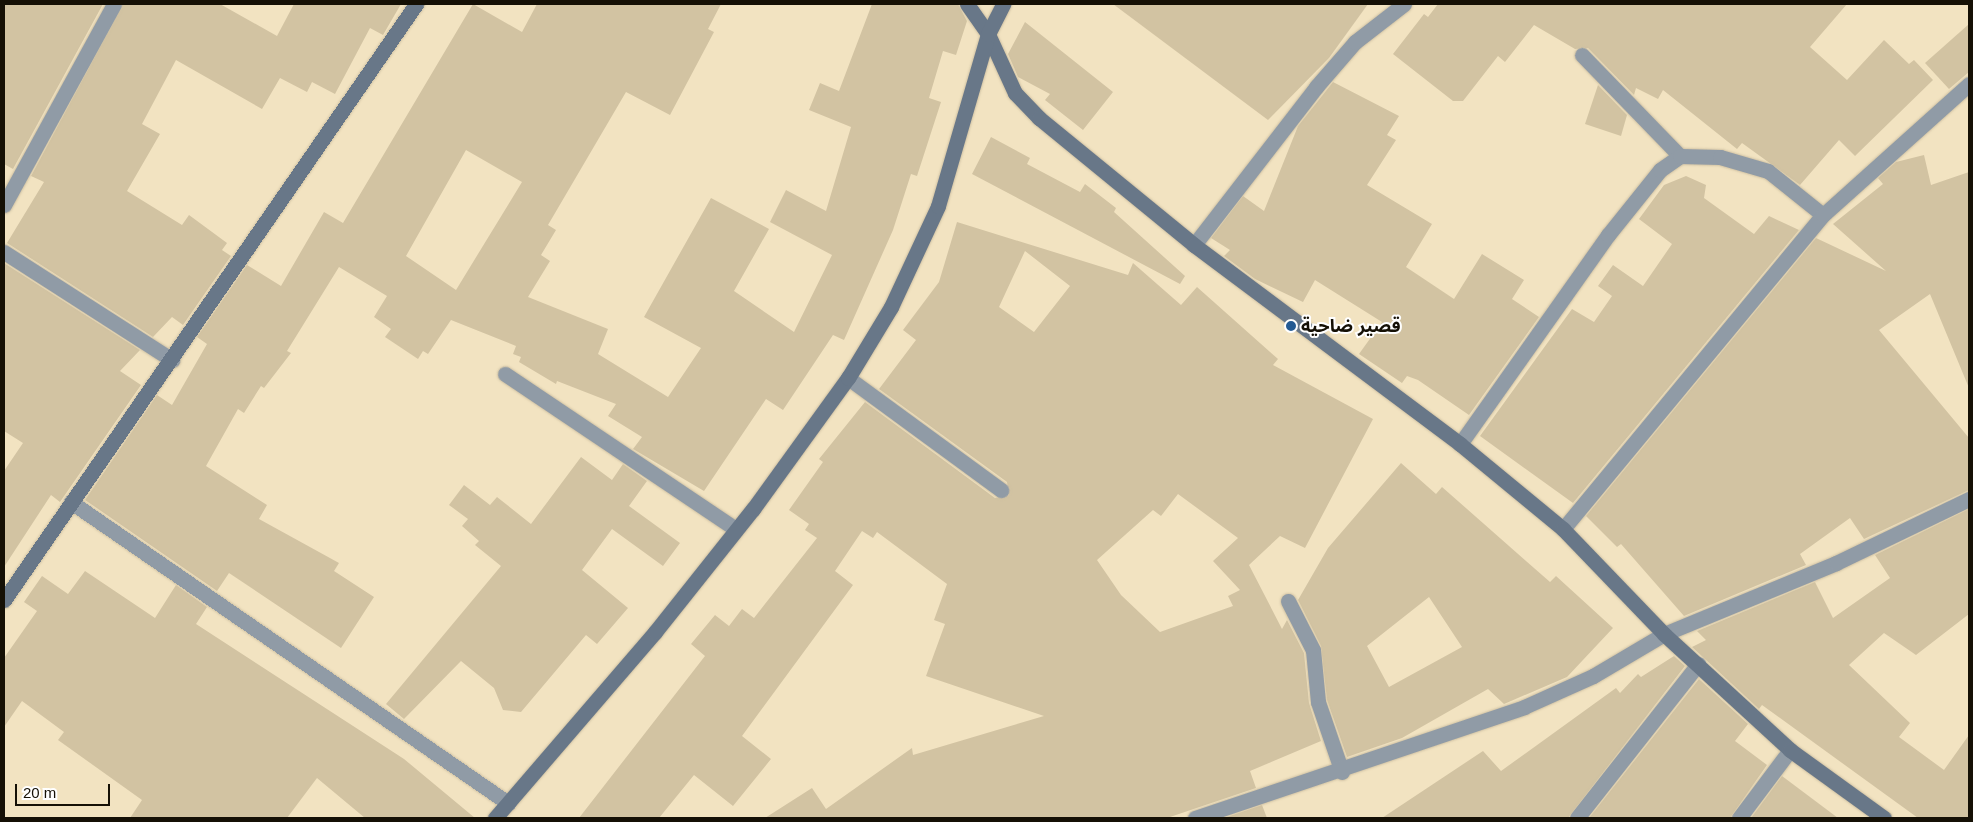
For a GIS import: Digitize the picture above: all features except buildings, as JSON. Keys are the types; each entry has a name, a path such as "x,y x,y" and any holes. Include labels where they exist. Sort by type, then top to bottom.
{"street":[{"path":"4,205 114,4"},
{"path":"4,600 172,360 416,4"},
{"path":"966,4 988,34 1015,93 1039,118 1194,245 1460,444 1563,529 1664,634 1790,750 1884,818"},
{"path":"495,818 736,529 848,378 892,307 938,206 988,34 1003,4"},
{"path":"1194,245 1316,87 1356,42 1404,4"},
{"path":"1582,55 1680,156"},
{"path":"1563,529 1823,215 1969,84"},
{"path":"1460,444 1608,235 1660,170 1680,156 1720,157 1768,171 1823,215"},
{"path":"4,252 172,360"},
{"path":"505,374 736,529"},
{"path":"848,378 1001,490"},
{"path":"1195,818 1342,772 1524,707 1593,676 1664,634 1836,563 1969,499"},
{"path":"72,502 508,803"},
{"path":"1288,601 1313,650 1318,702 1342,772"},
{"path":"1577,818 1698,664"},
{"path":"1739,818 1790,750"}],"place":[{"name":"قصير ضاحية","path":"1291,326"}]}
